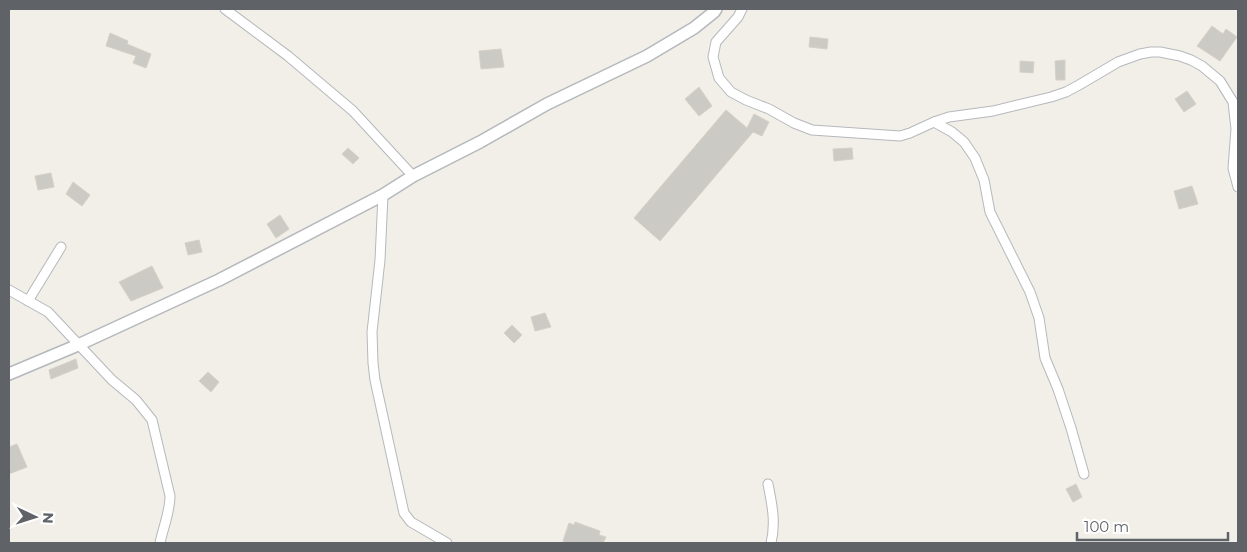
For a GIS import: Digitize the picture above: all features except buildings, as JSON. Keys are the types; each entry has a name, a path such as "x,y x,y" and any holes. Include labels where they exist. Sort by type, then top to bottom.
{"street":[{"path":"226,9 288,56 353,111 413,176"},
{"path":"9,374 219,280 383,195 413,176 480,142 547,104 647,56 694,28 716,9"},
{"path":"742,9 738,17 716,42 713,57 719,78 731,92 812,130 900,136 949,116 993,111 1051,97 1080,85 1118,62 1140,54 1160,52 1180,56 1202,66 1220,81 1236,100 1233,168 1238,187"},
{"path":"934,122 952,132 964,142 976,158 984,180 990,212 1030,292 1036,309 1045,358 1058,389 1084,474"},
{"path":"383,195 380,260 372,332 375,380 404,513 411,522 447,543"},
{"path":"28,301 61,247"},
{"path":"9,290 48,312 112,380 136,400 152,420 170,496 170,504 160,543"},
{"path":"768,484 773,510 771,543"}]}
